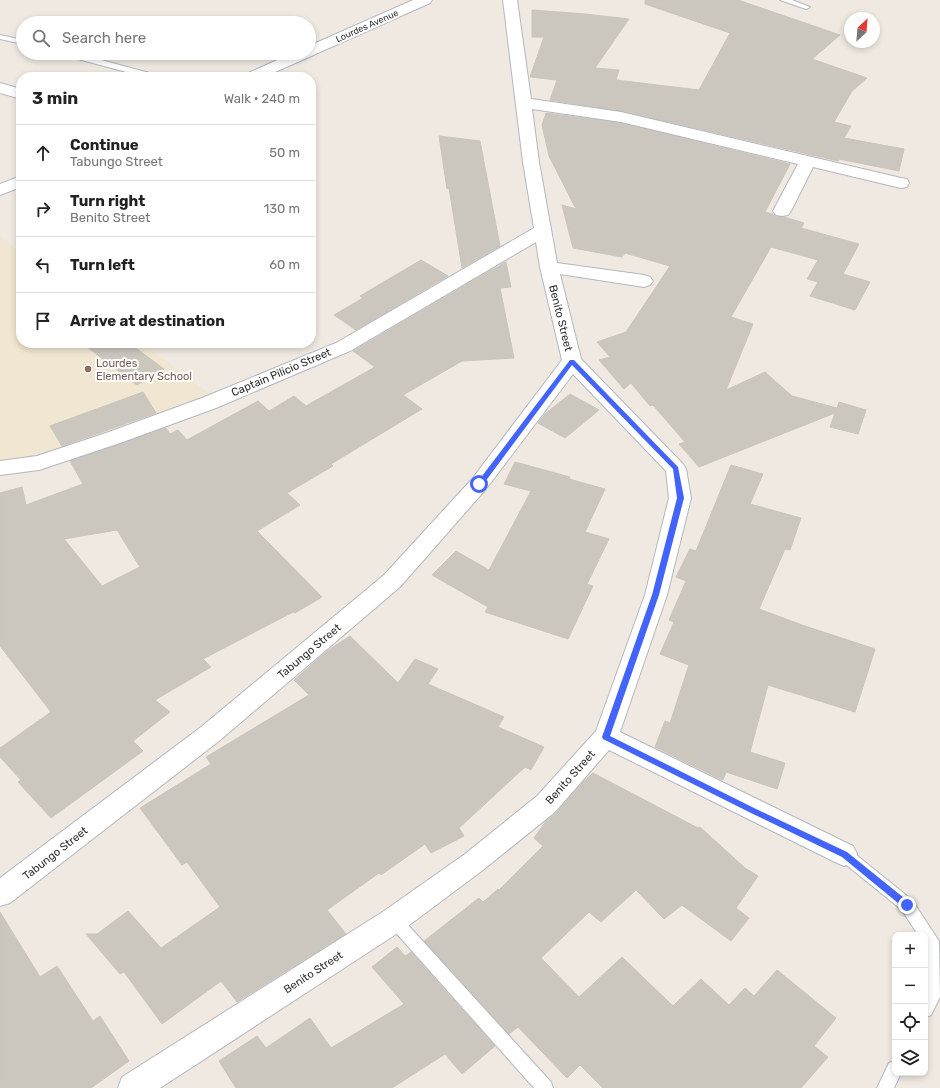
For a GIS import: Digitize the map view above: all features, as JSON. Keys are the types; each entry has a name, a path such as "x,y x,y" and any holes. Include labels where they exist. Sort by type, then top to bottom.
{"street":[{"name":"Lourdes Avenue","path":"316,48 425,0"},
{"name":"Benito Street","path":"133,1088 394,920 474,862 546,804 606,737 656,595 680,498 676,469 572,361 549,267 531,162 510,0"},
{"path":"262,72 290,60"},
{"path":"2,90 16,93"},
{"path":"524,103 621,117 901,184"},
{"path":"782,210 807,162"},
{"path":"0,190 16,183"},
{"name":"Captain Pilicio Street","path":"0,468 39,463 113,438 209,403 342,347 543,230"},
{"path":"549,267 644,281"},
{"name":"Tabungo Street","path":"0,894 210,734 392,581 479,484 572,361"},
{"path":"606,737 844,854"}],"lane":[{"path":"784,0 806,7"},
{"path":"0,37 16,40"},
{"path":"92,60 136,72"},
{"path":"844,854 907,905 937,948 936,989 928,1004"},
{"path":"394,920 545,1088"},
{"path":"886,1088 892,1075"}],"shaded area":[{"name":"Lourdes Elementary School","path":"0,236 16,248 16,348 149,348 211,395 32,460 0,462"}],"building":[{"path":"645,0 738,0 840,35 812,59 867,78 852,91 834,122 851,126 844,138 904,149 899,171 839,159 838,161 621,111 550,100 557,80 530,77 544,37 532,37 532,10 585,14 629,19 595,68 619,70 616,80 699,90 730,33 645,4"},
{"path":"546,113 621,123 790,164 765,212 804,223 801,228 859,244 843,274 870,282 855,310 810,296 818,282 807,279 818,260 771,247 731,317 753,324 726,390 765,372 792,396 837,408 839,402 866,410 858,434 830,427 835,413 699,467 679,444 685,442 653,405 650,406 631,383 624,389 599,360 610,357 597,342 626,332 670,266 625,253 622,257 573,248 562,205 576,209 549,156 542,125"},
{"path":"439,136 480,141 500,246 462,268 449,188 447,189"},
{"path":"421,260 448,276 356,330 334,315 363,298 360,296"},
{"path":"506,262 511,287 500,288 514,358 462,361 403,395 422,409 331,464 333,466 287,493 300,505 257,531 322,597 295,613 293,612 203,659 211,667 155,700 170,712 133,741 143,751 51,818 18,782 21,780 0,757 0,748 51,712 0,646 0,493 22,487 26,505 83,484 70,461 166,428 170,434 178,430 187,440 258,401 269,411 294,396 306,406 375,367 353,351 464,286 466,287 465,285","holes":["117,530 140,567 102,586 64,539"]},
{"path":"89,348 136,348 164,369 137,385"},
{"path":"143,392 156,413 62,446 50,426"},
{"path":"570,394 599,410 565,438 538,423 545,414"},
{"path":"515,462 570,477 569,479 605,489 585,532 609,539 587,584 593,586 568,639 485,612 488,607 432,575 456,551 489,570 531,491 504,484"},
{"path":"731,465 763,474 750,504 801,518 790,550 785,549 759,609 875,649 855,712 768,685 750,752 785,763 777,789 726,772 723,780 655,747 665,721 670,723 689,665 660,654 674,622 669,620 686,581 676,577 690,549 696,551"},
{"path":"350,636 398,683 415,659 438,669 428,684 504,717 498,727 544,747 531,770 525,767 459,828 464,836 431,853 425,844 381,875 379,873 327,910 346,934 237,1002 221,981 162,1024 124,972 120,974 86,934 97,934 128,911 161,948 220,907 187,862 182,865 140,808 211,764 206,757 309,695 294,680 327,651"},
{"path":"593,773 698,828 700,827 745,868 758,876 736,908 749,918 731,941 682,905 664,919 636,890 601,922 589,912 541,958 579,997 622,957 673,1006 701,979 729,1005 745,988 754,996 777,970 836,1018 814,1046 828,1057 801,1088 603,1088 580,1065 567,1078 518,1027 509,1034 424,941 479,898 483,902 498,889 499,890 543,846 534,838 546,821 556,813"},
{"path":"0,912 40,977 57,966 93,1021 100,1016 129,1061 91,1088 0,1088"},
{"path":"397,947 405,956 411,952 495,1046 462,1074 445,1054 392,1088 236,1088 219,1061 257,1036 266,1048 310,1018 331,1048 404,1004 372,967"}],"place":[{"name":"Lourdes Elementary School","path":"88,369"}],"route":[{"path":"479,484 572,361 676,469 680,498 656,595 606,737 844,854 907,905"}]}
